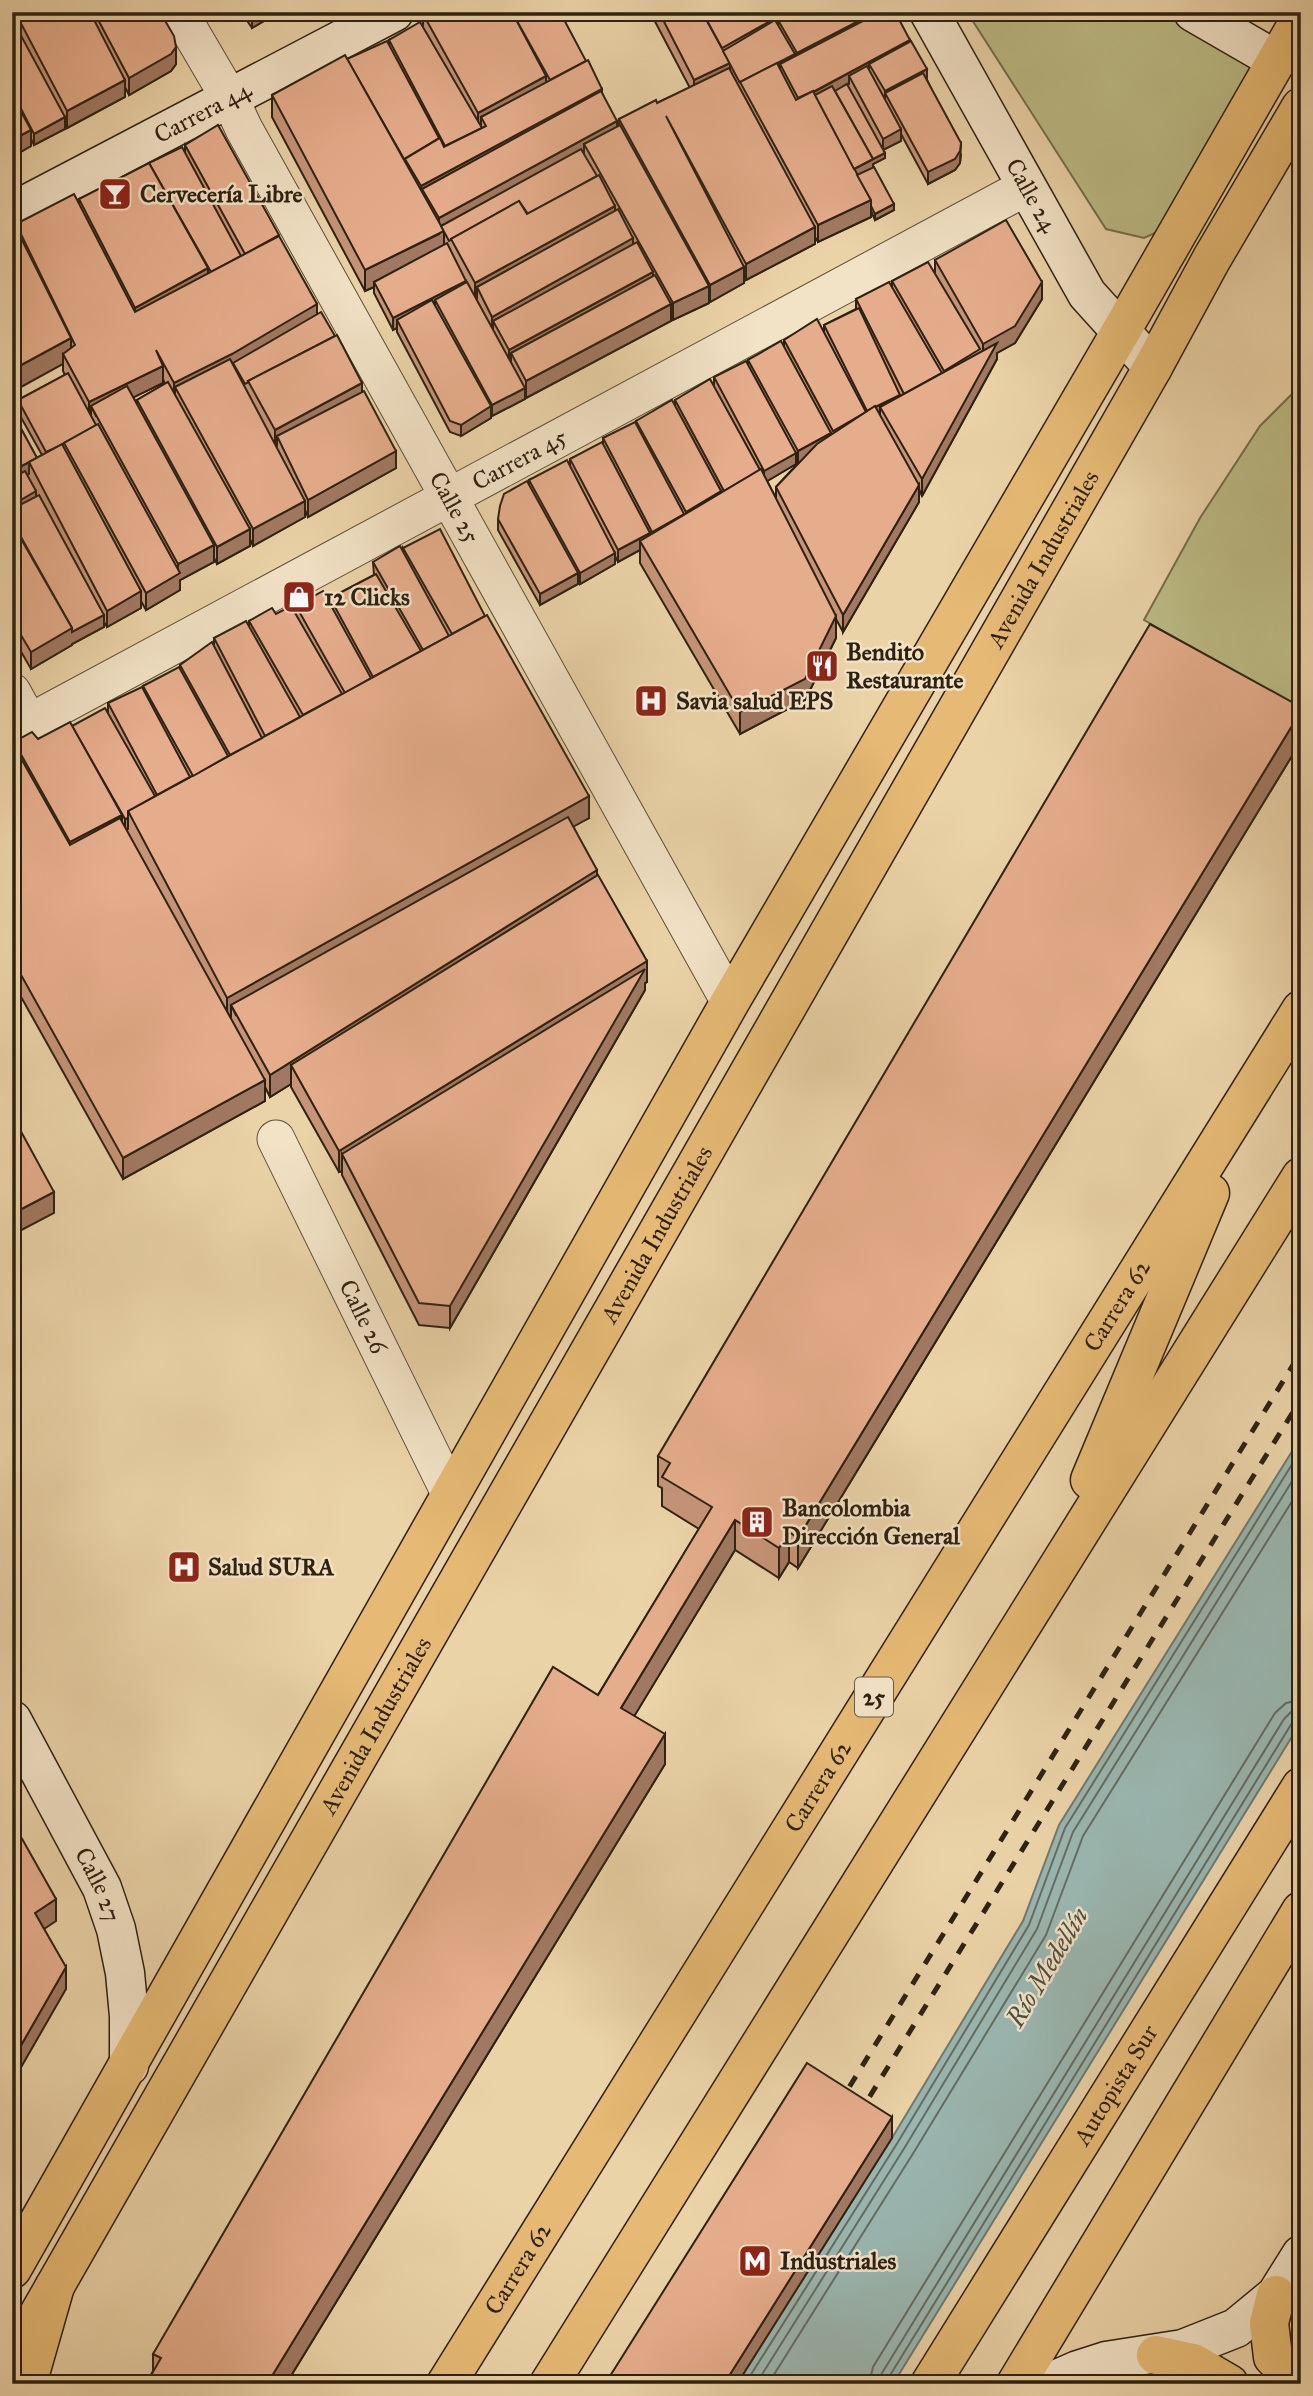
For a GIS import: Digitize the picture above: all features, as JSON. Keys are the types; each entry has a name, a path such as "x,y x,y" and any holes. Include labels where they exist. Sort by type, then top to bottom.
{"main road":[{"name":"Avenida Industriales","path":"12,2269 730,1002 1301,18"},
{"name":"Avenida Industriales","path":"12,2361 1153,367 1211,260 1301,107"},
{"name":"Carrera 62","path":"446,2384 1301,1010"},
{"path":"1044,1589 1255,1085"},
{"path":"549,2384 1301,1177"},
{"name":"Autopista Sur","path":"930,2384 1301,1787"},
{"path":"1016,2384 1301,1911"},
{"path":"27,2384 55,2286"},
{"path":"1276,2295 1269,2323 1273,2357 1301,2384"},
{"path":"1157,2355 1193,2363 1229,2384"}],"street":[{"name":"Calle 25","path":"179,12 230,99 244,129 730,1002"},
{"name":"Carrera 44","path":"12,212 394,12"},
{"name":"Calle 24","path":"929,12 1087,294 1153,367"},
{"path":"1193,12 1232,22 1276,60"},
{"name":"Carrera 45","path":"18,716 449,497 1026,187"},
{"name":"Calle 26","path":"276,1139 451,1495"},
{"name":"Calle 27","path":"12,1720 102,1888 116,1929 125,1973 129,2016 129,2066"},
{"path":"1046,2384 1106,2361 1157,2355 1212,2339 1236,2328 1276,2295 1301,2255"}],"shaded area":[{"path":"967,12 1170,12 1257,61 1166,228 1144,238 1106,229"},
{"path":"1300,386 1301,712 1144,620 1200,518 1260,426"}],"water":[{"name":"Río Medellín","path":"1301,1437 1301,1722 893,2384 737,2384 892,2138 1023,1921 1059,1825"}],"building":[{"path":"15,12 90,12 125,80 67,111"},
{"path":"94,12 160,12 174,36 176,47 171,54 129,78"},
{"path":"512,12 546,76 478,113 423,14"},
{"path":"512,12 560,12 586,61 550,80"},
{"path":"659,12 702,12 730,63 694,80"},
{"path":"708,12 780,12 781,15 722,48 704,15"},
{"path":"791,12 876,12 797,53 778,20"},
{"path":"880,12 895,12 910,40 798,98 780,64"},
{"path":"12,19 65,117 34,134 12,91"},
{"path":"775,20 795,54 740,83 723,51"},
{"path":"420,22 482,128 445,146 389,40"},
{"path":"387,41 439,138 404,159 347,59"},
{"path":"911,41 927,69 885,91 869,64"},
{"path":"345,55 444,231 365,270 272,95"},
{"path":"588,60 602,89 421,186 405,159 440,138 444,147 486,126 481,117"},
{"path":"777,63 796,100 813,91 871,200 818,225 740,82"},
{"path":"867,66 901,129 883,139 849,76"},
{"path":"729,68 815,227 746,264 666,116 744,267 710,285 619,119"},
{"path":"923,73 961,143 955,159 928,172 885,93"},
{"path":"847,84 885,153 873,159 835,91"},
{"path":"832,86 873,159 854,169 815,95"},
{"path":"601,91 617,121 439,218 422,189"},
{"path":"12,95 31,130 12,140"},
{"path":"218,125 279,235 245,254 185,145"},
{"path":"620,125 709,286 673,303 584,144"},
{"path":"182,147 241,256 211,272 149,163"},
{"path":"581,149 597,176 528,214 519,201 449,241 441,226"},
{"path":"149,163 208,268 135,308 79,199"},
{"path":"874,167 894,204 875,214 871,200 857,175"},
{"path":"599,175 615,206 475,283 451,239 519,201 527,214"},
{"path":"74,194 135,312 279,236 317,304 232,354 174,383 156,350 163,366 89,402 63,354 75,345 16,224"},
{"path":"618,209 633,238 492,317 477,287"},
{"path":"1006,220 1042,282 1015,326 983,344 935,260"},
{"path":"16,228 71,338 12,370 12,231"},
{"path":"637,242 653,272 509,350 493,321"},
{"path":"447,243 466,281 393,318 374,282"},
{"path":"928,262 980,349 944,371 892,281"},
{"path":"655,275 671,304 526,381 511,353"},
{"path":"467,282 525,388 492,405 435,300"},
{"path":"889,282 942,373 904,394 856,299"},
{"path":"432,300 491,406 461,425 450,421 397,320"},
{"path":"859,308 900,395 867,411 824,325"},
{"path":"321,312 335,336 245,384 233,363"},
{"path":"817,319 866,412 833,431 784,340"},
{"path":"337,335 362,383 275,430 248,381"},
{"path":"781,341 831,433 798,451 748,360"},
{"path":"997,343 922,479 880,407"},
{"path":"230,359 305,501 253,529 175,387"},
{"path":"746,361 796,453 764,471 714,377"},
{"path":"68,373 96,425 46,452 18,400"},
{"path":"710,379 760,470 724,491 675,400"},
{"path":"168,382 250,529 217,547 137,400"},
{"path":"127,386 214,545 178,564 91,406"},
{"path":"364,391 396,451 308,500 277,436"},
{"path":"672,400 721,491 686,512 636,421"},
{"path":"875,406 919,485 843,615 776,487 817,444"},
{"path":"12,412 37,458 12,471"},
{"path":"635,422 684,514 652,532 603,438"},
{"path":"98,424 180,573 146,593 64,443"},
{"path":"602,442 650,533 618,550 570,459"},
{"path":"62,444 141,591 107,611 29,462"},
{"path":"567,460 615,553 580,573 529,480"},
{"path":"761,469 836,616 805,679 740,712 640,541"},
{"path":"25,471 36,491 12,505 12,478"},
{"path":"527,481 578,573 540,594 498,519 504,494"},
{"path":"39,495 104,615 72,632 12,521 12,509"},
{"path":"12,523 72,628 31,652 12,620"},
{"path":"440,529 485,616 452,634 403,548"},
{"path":"400,546 449,636 423,650 373,562"},
{"path":"376,574 421,651 373,677 330,598"},
{"path":"323,591 371,678 345,693 296,606"},
{"path":"291,606 342,694 303,715 249,621 272,608 276,614"},
{"path":"487,615 589,796 227,998 128,811"},
{"path":"246,621 300,717 265,736 214,638"},
{"name":"Bancolombia Dirección General","path":"1150,624 1301,707 1301,711 798,1538 789,1532 779,1548 735,1520 621,1708 665,1734 267,2384 146,2384 161,2358 153,2354 553,1667 598,1695 712,1507 662,1477 670,1463 658,1456"},
{"path":"212,642 262,738 230,755 180,665"},
{"path":"179,667 228,756 193,776 143,686"},
{"path":"142,687 190,777 157,795 108,703"},
{"path":"105,708 155,796 128,811 128,818 125,819 72,726"},
{"path":"70,722 122,815 70,842 14,742 32,732 38,739"},
{"path":"14,746 70,845 120,818 265,1080 123,1158 20,973 12,977"},
{"path":"568,817 597,870 270,1075 231,1005"},
{"path":"598,875 647,961 339,1151 291,1065"},
{"path":"645,969 450,1306 419,1303 342,1154"},
{"path":"12,1115 54,1192 12,1214"},
{"path":"12,1821 56,1899 35,1913 66,1967 12,2061"},
{"name":"Industriales","path":"807,2063 892,2117 724,2384 605,2384"}],"railway":[{"path":"837,2107 1301,1352"},
{"path":"857,2117 1301,1399"}],"place":[{"name":"Cervecería Libre","path":"115,194"},
{"name":"12 Clicks","path":"299,597"},
{"name":"Bendito Restaurante","path":"822,666"},
{"name":"Savia salud EPS","path":"651,701"},
{"name":"Bancolombia Dirección General","path":"757,1522"},
{"name":"Salud SURA","path":"184,1567"},
{"name":"Industriales","path":"755,2261"}]}
